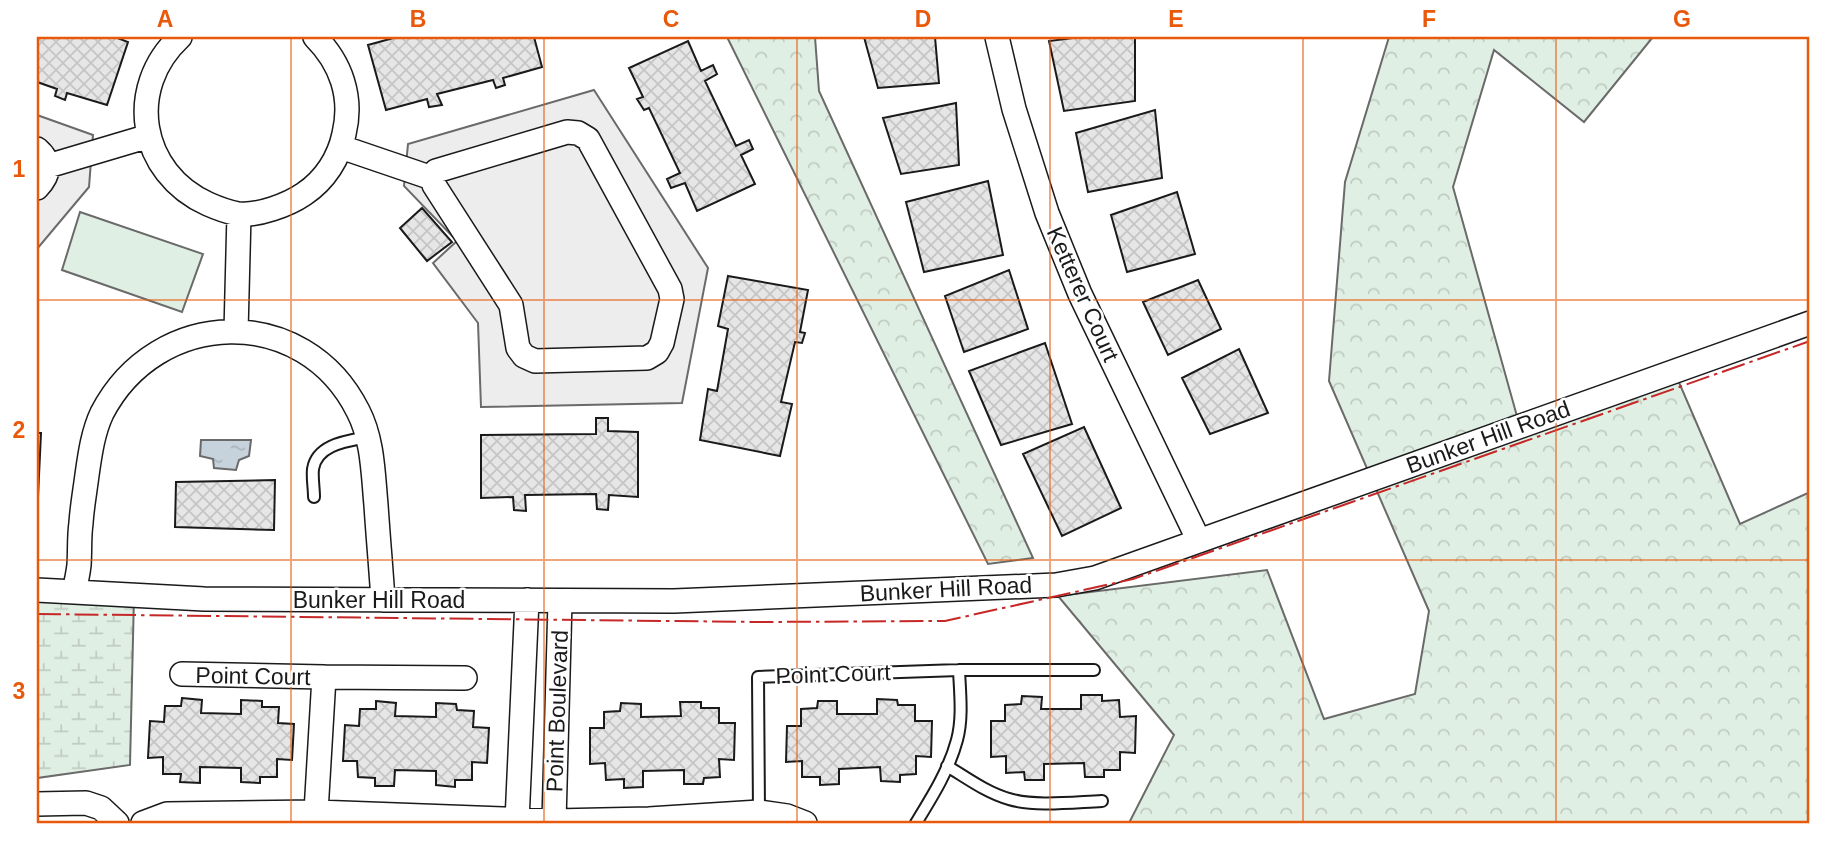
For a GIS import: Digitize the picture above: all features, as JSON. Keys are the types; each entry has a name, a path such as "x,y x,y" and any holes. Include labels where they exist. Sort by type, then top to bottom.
{"street":[{"path":"180,37 166,49 147,92 145,116 149,136 159,162 174,182 194,197 239,214 270,210 293,201 311,189 329,170 341,147 348,119 347,94 339,69 326,48 315,37"},
{"name":"Ketterer Court","path":"997,37 1014,109 1047,213 1080,293 1199,541"},
{"path":"567,132 578,133 588,139 670,289 672,299 662,343 657,352 647,358 535,361 524,356 518,348 511,305 434,186 432,178 436,171 567,132"},
{"path":"37,188 45,179 42,158 149,136"},
{"path":"341,147 432,178"},
{"path":"236,331 239,214"},
{"name":"Bunker Hill Road","path":"37,590 204,599 674,601 1056,584 1095,578 1810,323"},
{"path":"74,591 91,447 101,416 116,390 132,371 153,354 180,341 208,333 236,331 267,336 295,347 320,363 341,384 358,411 368,436 373,463 383,600"},
{"name":"Point Boulevard","path":"517,821 527,600"},
{"name":"Point Boulevard","path":"554,821 560,601"},
{"name":"Point Court","path":"182,674 465,678"},
{"name":"Point Court","path":"316,812 324,677"},
{"path":"37,804 86,803 101,808 117,823"},
{"path":"143,823 167,814 316,812 554,821 649,819 759,812 787,816 805,823"}],"lane":[{"path":"314,497 313,467 319,456 335,443 368,436"},
{"path":"916,823 938,789 957,740 961,712 959,670"},
{"name":"Point Court","path":"759,812 758,677 959,670 1094,670"},
{"path":"947,766 979,786 1011,800 1045,803 1102,801"}],"green space":[{"path":"727,37 815,37 819,91 1033,558 988,564"},
{"path":"1389,37 1653,37 1584,122 1494,50 1453,187 1520,427 1672,366 1740,524 1810,492 1810,823 1129,823 1174,735 1058,596 1267,570 1324,719 1415,694 1429,611 1329,381 1345,182"},
{"path":"80,212 203,254 182,312 62,270"},
{"path":"37,593 134,596 130,765 37,778"}],"shaded area":[{"path":"594,90 708,268 682,403 481,407 478,323 433,263 457,241 404,186 408,144"},
{"path":"37,115 93,135 89,187 37,249"}],"water":[{"path":"201,440 251,440 249,456 239,460 236,470 214,468 213,459 200,456"}],"building":[{"path":"37,37 115,37 128,42 107,105 67,93 65,100 55,96 57,89 37,82"},
{"path":"397,37 534,37 542,67 503,78 505,85 496,88 493,80 437,94 442,105 429,107 427,99 386,110 368,45"},
{"path":"864,37 935,37 939,83 878,88"},
{"path":"1081,37 1135,37 1135,101 1064,111 1049,41"},
{"path":"688,41 701,71 713,65 717,74 705,81 736,146 749,140 753,149 741,155 755,184 697,211 685,183 671,188 667,179 680,173 649,108 644,110 637,99 643,97 629,68"},
{"path":"956,103 959,165 901,174 883,118"},
{"path":"1155,110 1162,178 1088,192 1076,133"},
{"path":"988,181 1003,255 924,272 906,202"},
{"path":"1177,192 1195,254 1127,272 1111,215"},
{"path":"422,208 452,242 427,261 400,228"},
{"path":"1009,270 1028,329 964,352 945,296"},
{"path":"728,276 808,290 800,332 805,333 802,343 795,342 781,402 792,404 780,456 700,440 708,389 717,391 728,329 718,326"},
{"path":"1198,280 1221,329 1168,355 1143,302"},
{"path":"1045,343 1072,424 1001,445 969,371"},
{"path":"1239,349 1268,413 1210,434 1182,378"},
{"path":"596,418 608,418 608,431 638,432 638,497 609,495 608,510 597,509 596,494 525,495 526,511 514,510 513,497 481,498 481,435 596,434"},
{"path":"1084,427 1121,508 1062,536 1023,454"},
{"path":"37,433 41,433 38,497 37,496"},
{"path":"275,480 274,530 175,527 176,482"},
{"path":"1081,695 1102,695 1102,701 1119,700 1120,717 1136,716 1135,753 1120,752 1120,770 1104,770 1104,777 1085,777 1084,763 1044,764 1044,780 1025,780 1024,772 1006,773 1006,756 991,757 991,721 1005,721 1005,705 1021,704 1022,696 1042,697 1041,709 1081,709"},
{"path":"182,698 202,700 201,713 241,714 241,700 262,701 262,707 279,707 278,723 294,724 292,760 277,759 277,777 260,777 260,783 241,782 241,768 200,767 200,783 180,782 181,774 163,774 163,757 148,758 150,721 164,722 165,706 181,706"},
{"path":"877,699 897,700 898,705 915,705 915,721 932,721 931,757 916,756 916,774 900,775 900,782 881,781 880,767 839,769 839,784 820,785 820,777 802,777 802,761 786,762 787,726 801,726 801,709 817,708 818,701 837,701 837,714 877,714"},
{"path":"376,701 396,703 395,716 436,717 436,703 456,704 457,710 474,711 473,727 489,728 487,763 472,762 472,780 455,780 455,787 436,785 436,771 395,770 394,786 375,786 375,778 358,777 357,761 343,761 345,725 359,726 360,709 376,709"},
{"path":"680,702 701,702 701,708 719,708 719,723 735,723 734,760 719,759 720,777 704,778 703,784 684,784 684,770 643,771 643,787 624,788 624,779 606,780 605,763 590,764 590,728 604,728 604,712 620,711 621,703 641,704 641,717 681,716"}],"power":[{"path":"37,614 760,622 945,621 1133,579 1810,341"}]}
